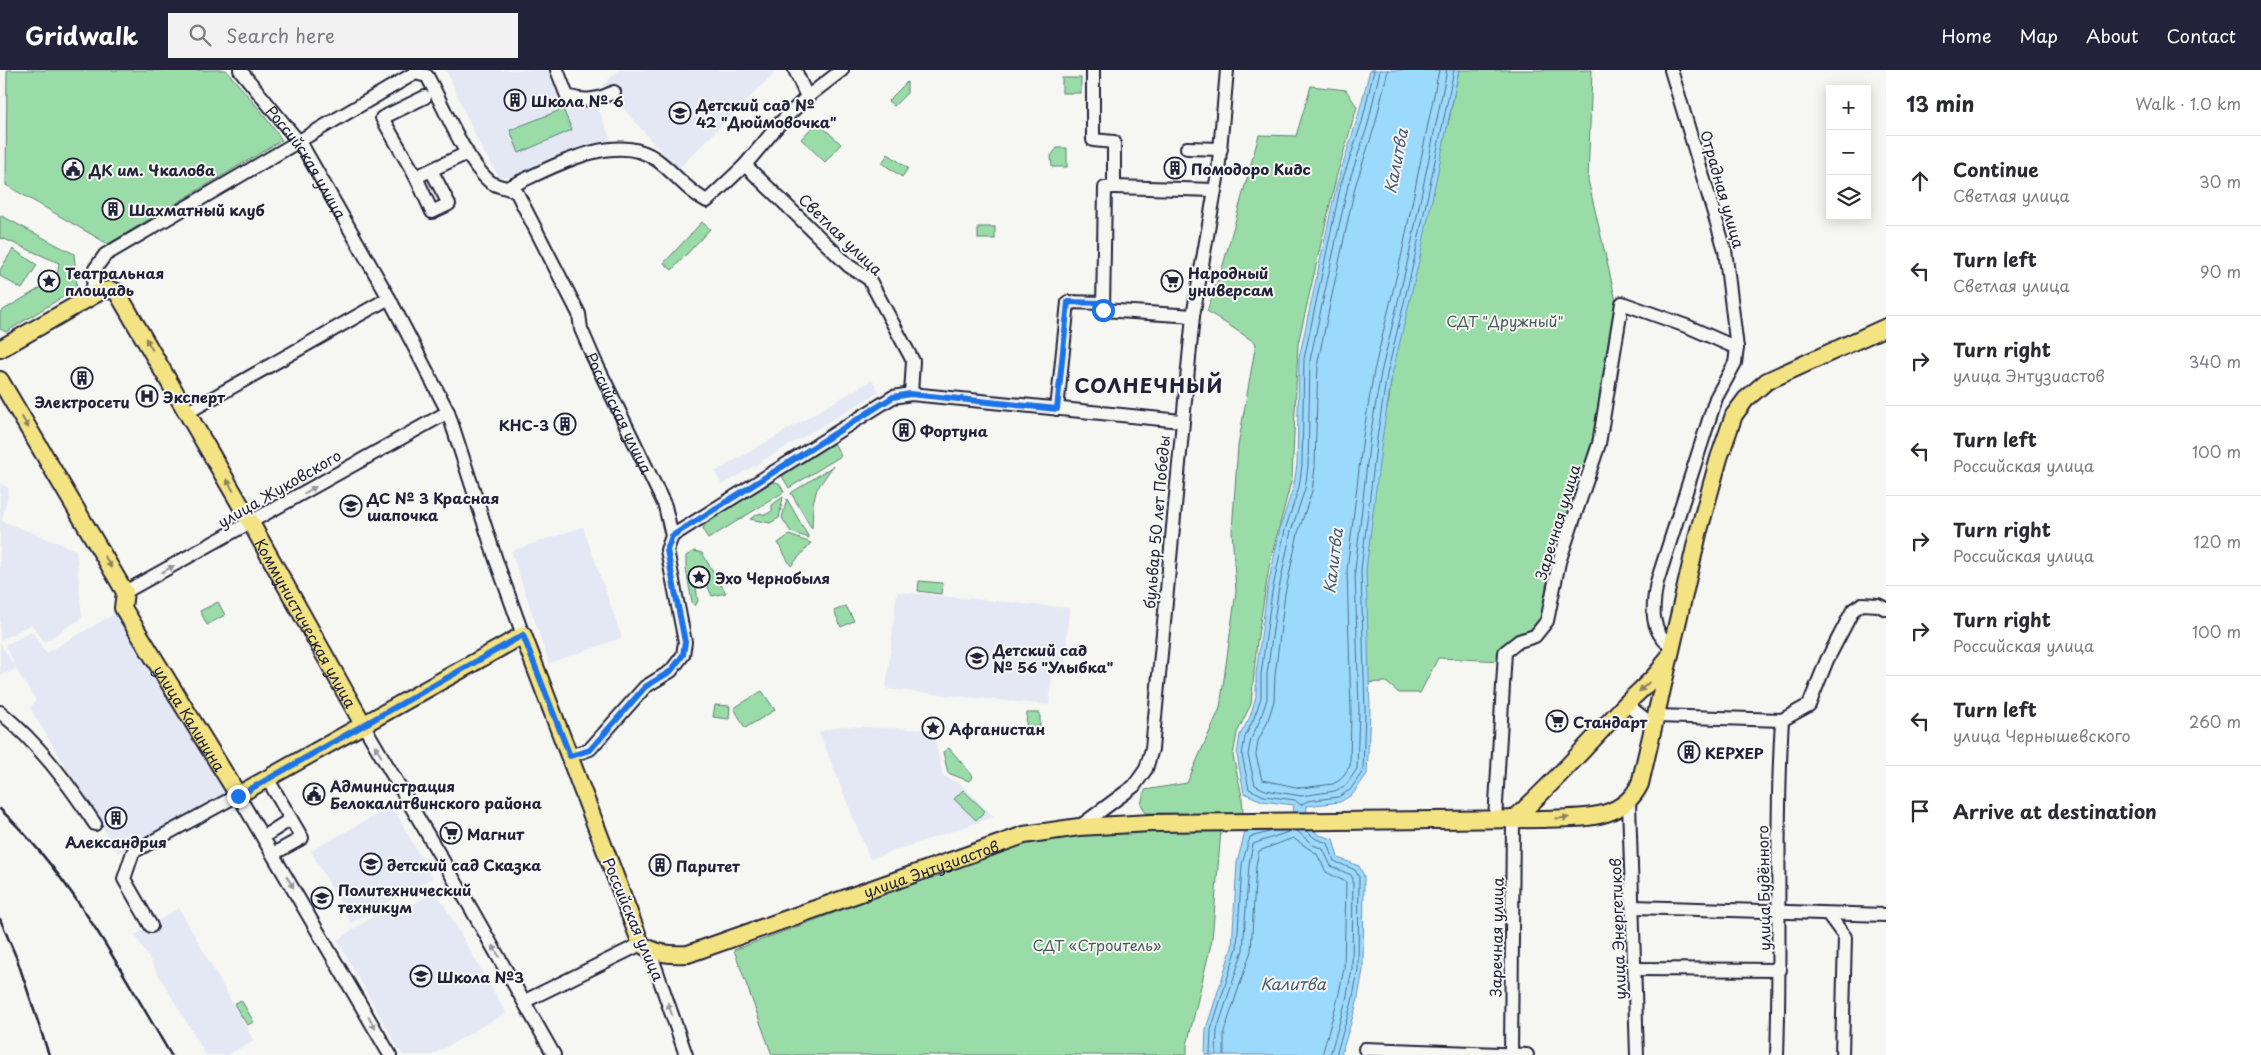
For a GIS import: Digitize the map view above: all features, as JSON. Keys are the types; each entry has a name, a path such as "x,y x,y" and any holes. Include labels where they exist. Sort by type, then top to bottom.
{"main road":[{"name":"Коммунистическая улица","path":"92,296 101,291 111,290 117,292 188,412 364,726"},
{"path":"0,348 92,296"},
{"path":"1629,803 1640,784 1698,534 1718,458 1734,415 1746,399 1767,381 1886,327"},
{"name":"улица Калинина","path":"0,380 125,592 123,608 238,796"},
{"path":"238,796 523,635"},
{"name":"Российская улица","path":"523,635 645,946"},
{"path":"1513,820 1532,803 1626,704 1653,679 1673,648"},
{"name":"улица Энтузиастов","path":"645,946 669,955 688,954 1024,836 1079,827 1223,822 1513,820 1590,817 1618,809 1629,803"}],"street":[{"name":"Российская улица","path":"240,70 298,141 389,298 448,412 496,560 523,635"},
{"path":"557,70 567,96 588,100 603,98 614,92"},
{"path":"795,70 808,97"},
{"path":"509,187 576,157 608,150 640,150 656,159 692,194 707,201 745,165 780,122 842,70"},
{"path":"1093,70 1093,140 1114,142 1109,188 1103,310 1193,316"},
{"name":"бульвар 50 лет Победы","path":"1079,827 1134,786 1146,769 1152,750 1181,421 1193,316 1221,149 1227,70"},
{"name":"Отрадная улица","path":"1671,70 1725,250 1737,348 1735,363 1716,398 1657,582 1652,610 1658,633 1673,648"},
{"name":"Российская улица","path":"415,71 427,76 466,150 490,182 509,187 517,193 579,314 581,329 594,359 665,506 672,536 667,550 685,642 683,655 671,671 645,687 628,704 590,750 570,756"},
{"path":"92,296 95,269 99,260 415,71"},
{"path":"425,98 382,118 416,177 432,212 449,204 431,170"},
{"path":"1187,148 1221,149"},
{"path":"416,177 463,155 466,150"},
{"name":"Светлая улица","path":"745,165 849,266 869,279 913,362 910,394"},
{"path":"1109,188 1215,190"},
{"path":"188,412 389,298"},
{"path":"1057,409 1068,302 1102,303"},
{"name":"Заречная улица","path":"1495,820 1505,652 1519,642 1535,636 1547,620 1559,562 1599,444 1622,303 1689,327 1737,348"},
{"path":"672,536 893,397 910,394 1181,421"},
{"name":"улица Жуковского","path":"125,592 448,412"},
{"path":"1626,704 1656,721 1782,720 1809,705 1827,660 1853,610 1862,604 1882,607"},
{"path":"0,712 28,735 61,775 94,824"},
{"name":"улица Будённого","path":"1778,1055 1780,970 1778,791 1782,720"},
{"name":"Коммунистическая улица","path":"364,726 525,1001 554,1055"},
{"path":"267,778 302,838 273,854"},
{"path":"151,926 124,879 133,852 238,796"},
{"name":"улица Калинина","path":"238,796 390,1055"},
{"path":"1532,803 1540,819"},
{"name":"улица Энергетиков","path":"1629,803 1634,908 1637,1055"},
{"path":"263,837 290,820"},
{"name":"Заречная улица","path":"1511,1055 1513,820"},
{"path":"1634,908 1886,915"},
{"path":"1828,914 1845,937 1842,1055"},
{"name":"Российская улица","path":"645,946 686,1055"},
{"path":"525,1001 645,946"},
{"path":"1635,969 1780,970"},
{"path":"1365,1049 1527,1055"}],"shaded area":[{"path":"446,70 554,70 566,100 577,105 592,101 599,110 613,146 580,151 554,159 516,176 499,177 479,144"},
{"name":"Детский сад № 42 \"Дюймовочка\"","path":"619,70 772,70 775,72 677,170 603,85"},
{"path":"872,380 879,392 722,485 715,472"},
{"path":"0,484 9,488 2,521 76,550 82,618 44,642 31,624 0,641"},
{"path":"583,527 622,638 549,663 511,551"},
{"name":"Детский сад № 56 \"Улыбка\"","path":"897,592 1069,608 1064,675 1052,675 1049,705 886,689"},
{"path":"116,613 228,794 118,853 30,708 36,700 20,676 5,645 32,632 46,653"},
{"path":"0,643 16,669 0,675"},
{"path":"841,726 933,730 943,776 960,783 994,817 870,859 819,732"},
{"name":"детский сад Сказка","path":"392,806 432,878 351,923 311,851"},
{"name":"Школа №3","path":"436,891 506,1013 432,1055 402,1055 337,940 394,903 399,913"},
{"path":"179,908 254,1041 228,1055 206,1055 135,935"}],"green space":[{"path":"7,70 226,70 260,110 282,140 108,244 6,185"},
{"name":"СДТ \"Дружный\"","path":"1459,70 1592,70 1588,180 1616,301 1592,441 1546,586 1540,630 1504,661 1438,658 1420,693 1399,693 1386,682 1358,683 1358,627 1373,463 1389,400 1399,302 1449,120"},
{"path":"1062,78 1081,78 1081,93 1062,93"},
{"path":"907,82 907,93 894,106 888,101"},
{"path":"1311,86 1346,90 1357,107 1336,178 1298,344 1292,478 1270,562 1257,642 1251,704 1237,733 1233,756 1242,796 1243,814 1146,813 1141,804 1145,790 1187,783 1220,708 1236,591 1232,531 1238,446 1256,343 1207,311 1224,262 1259,135 1296,136"},
{"path":"563,109 572,130 519,153 510,130"},
{"path":"817,122 841,144 825,162 801,139"},
{"path":"1057,148 1067,148 1067,167 1052,167 1051,156"},
{"path":"888,154 908,168 902,177 882,163"},
{"path":"0,215 74,254 77,288 6,332 0,329 0,312 57,278 59,263 2,238 0,240"},
{"path":"702,222 710,229 672,270 664,263"},
{"path":"978,227 995,227 995,239 978,239"},
{"path":"13,249 37,265 22,289 0,276 0,270"},
{"path":"834,443 841,456 789,488 782,476"},
{"path":"833,466 817,489 813,503 812,529 791,493"},
{"path":"773,482 779,483 784,492 708,539 703,529 705,523"},
{"path":"783,497 779,518 770,523 750,519 760,513 765,515 772,511 772,505"},
{"path":"787,499 809,538 791,532 782,518"},
{"path":"789,535 811,543 791,566 778,543"},
{"path":"694,551 702,553 726,593 712,596 701,572 694,574 698,601 695,606 692,602 686,569 686,556"},
{"path":"919,581 942,583 941,594 918,591"},
{"path":"218,602 225,615 207,625 200,611"},
{"path":"846,606 854,621 841,627 834,611"},
{"path":"762,691 775,710 745,728 734,708"},
{"path":"715,705 730,706 729,719 713,717"},
{"path":"1027,713 1040,713 1040,727 1026,726"},
{"path":"949,748 973,776 969,781 948,773 943,752"},
{"path":"963,790 985,811 976,820 954,799"},
{"name":"СДТ «Строитель»","path":"1132,830 1221,830 1212,940 1187,1045 1187,1055 772,1055 734,950 1032,840"},
{"path":"241,1000 254,1022 247,1025 234,1004"}],"water":[{"name":"Калитва","path":"1370,70 1459,70 1420,257 1392,375 1382,439 1366,570 1370,711 1367,774 1353,794 1340,802 1307,806 1306,824 1319,835 1333,839 1338,858 1359,866 1364,876 1363,970 1357,1003 1341,1055 1205,1055 1206,1029 1232,947 1237,863 1245,832 1260,831 1292,819 1294,805 1262,801 1244,793 1237,755 1240,735 1250,717 1256,696 1256,674 1267,591 1280,528 1294,485 1297,464 1299,358 1337,183 1357,120"}],"railway":[{"path":"0,809 26,836 73,894 114,958 171,1055"},
{"path":"0,919 17,959 49,1055"}],"place":[{"name":"Школа № 6","path":"515,100"},
{"name":"Детский сад № 42 \"Дюймовочка\"","path":"680,113"},
{"name":"Помодоро Кидс","path":"1175,168"},
{"name":"ДК им. Чкалова","path":"73,169"},
{"name":"Шахматный клуб","path":"113,209"},
{"name":"Театральная площадь","path":"49,281"},
{"name":"Народный универсам","path":"1172,281"},
{"name":"Электросети","path":"82,378"},
{"name":"Эксперт","path":"147,396"},
{"name":"КНС-3","path":"565,424"},
{"name":"Фортуна","path":"904,430"},
{"name":"ДС № 3 Красная шапочка","path":"351,506"},
{"name":"Эхо Чернобыля","path":"699,577"},
{"name":"Детский сад № 56 \"Улыбка\"","path":"977,658"},
{"name":"Стандарт","path":"1557,721"},
{"name":"Афганистан","path":"933,728"},
{"name":"КЕРХЕР","path":"1689,752"},
{"name":"Администрация Белокалитвинского района","path":"314,794"},
{"name":"Александрия","path":"116,818"},
{"name":"Магнит","path":"451,833"},
{"name":"детский сад Сказка","path":"371,864"},
{"name":"Паритет","path":"660,865"},
{"name":"Политехнический техникум","path":"322,898"},
{"name":"Школа №3","path":"421,976"}],"district":[{"name":"СОЛНЕЧНЫЙ","path":"1149,385"}],"route":[{"path":"238,796 523,635 570,756 590,750 628,704 645,687 671,671 683,655 685,648 684,630 667,550 672,536 775,473 893,397 910,394 1057,409 1068,302 1102,303 1103,310"}]}
